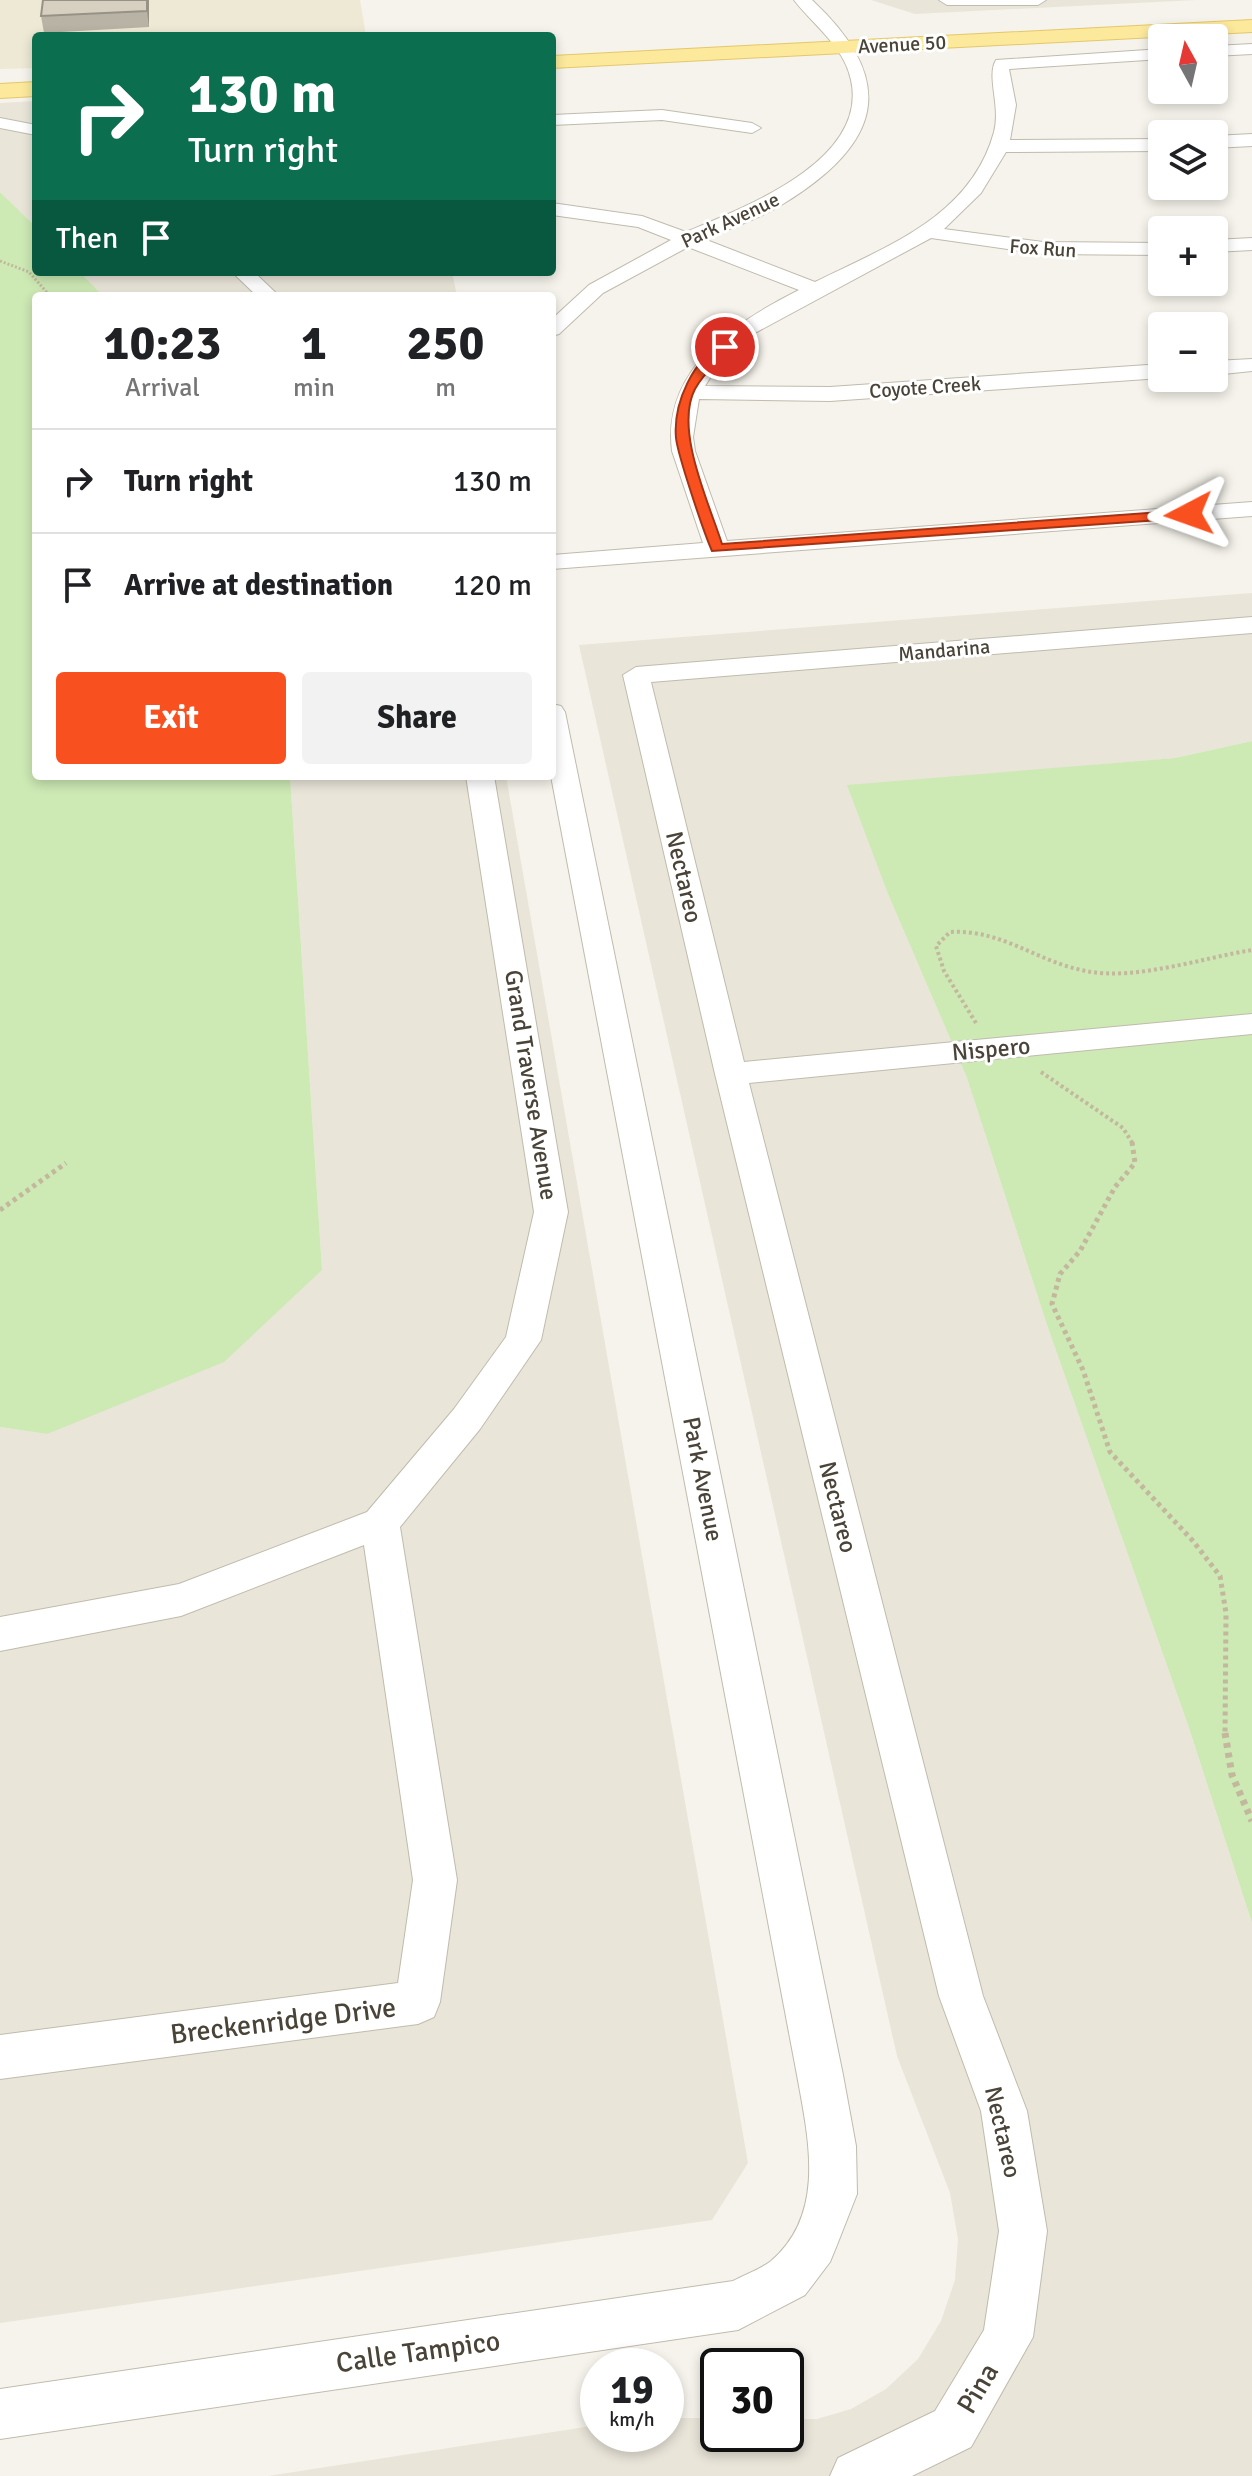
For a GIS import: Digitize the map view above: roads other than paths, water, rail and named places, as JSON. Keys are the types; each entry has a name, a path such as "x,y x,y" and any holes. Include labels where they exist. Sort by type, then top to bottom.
{"main road":[{"name":"Avenue 50","path":"556,62 1252,15"},
{"name":"Avenue 50","path":"556,50 1252,26"},
{"path":"0,79 32,77"},
{"path":"0,91 32,89"}],"street":[{"name":"Park Avenue","path":"556,326 596,289 688,239 774,202 816,173 849,136 861,104 860,78 817,10 802,0"},
{"path":"947,0 1038,0"},
{"path":"1228,50 1252,49"},
{"path":"717,548 682,438 688,392 707,363 743,331 882,258 954,212 1000,146 1007,102 999,68 1011,62 1148,55"},
{"path":"556,120 662,115 752,128"},
{"path":"0,123 32,129"},
{"path":"1228,141 1252,140"},
{"path":"1000,146 1148,145"},
{"path":"556,210 642,222 816,290"},
{"path":"603,218 623,231 792,303"},
{"name":"Fox Run","path":"925,231 1007,247 1070,251 1148,249"},
{"path":"1228,245 1252,244"},
{"path":"246,276 264,292"},
{"path":"1228,367 1252,365"},
{"name":"Coyote Creek","path":"688,392 830,394 1148,372"},
{"path":"556,562 1252,509"},
{"name":"Mandarina","path":"636,675 1252,625"},
{"name":"Nectareo","path":"636,675 731,1074 961,1996 1004,2111 1023,2231 1008,2337"},
{"name":"Park Avenue","path":"556,732 833,2146 833,2194 813,2245"},
{"name":"Grand Traverse Avenue","path":"0,1634 181,1600 380,1523 467,1419 523,1340 551,1212 481,780"},
{"name":"Nispero","path":"731,1074 1252,1024"},
{"name":"Breckenridge Drive","path":"0,2057 418,2002 435,1880 380,1523"},
{"name":"Calle Tampico","path":"0,2414 738,2305 788,2278 813,2245"},
{"name":"Pina","path":"856,2476 953,2429 1008,2337"}]}
